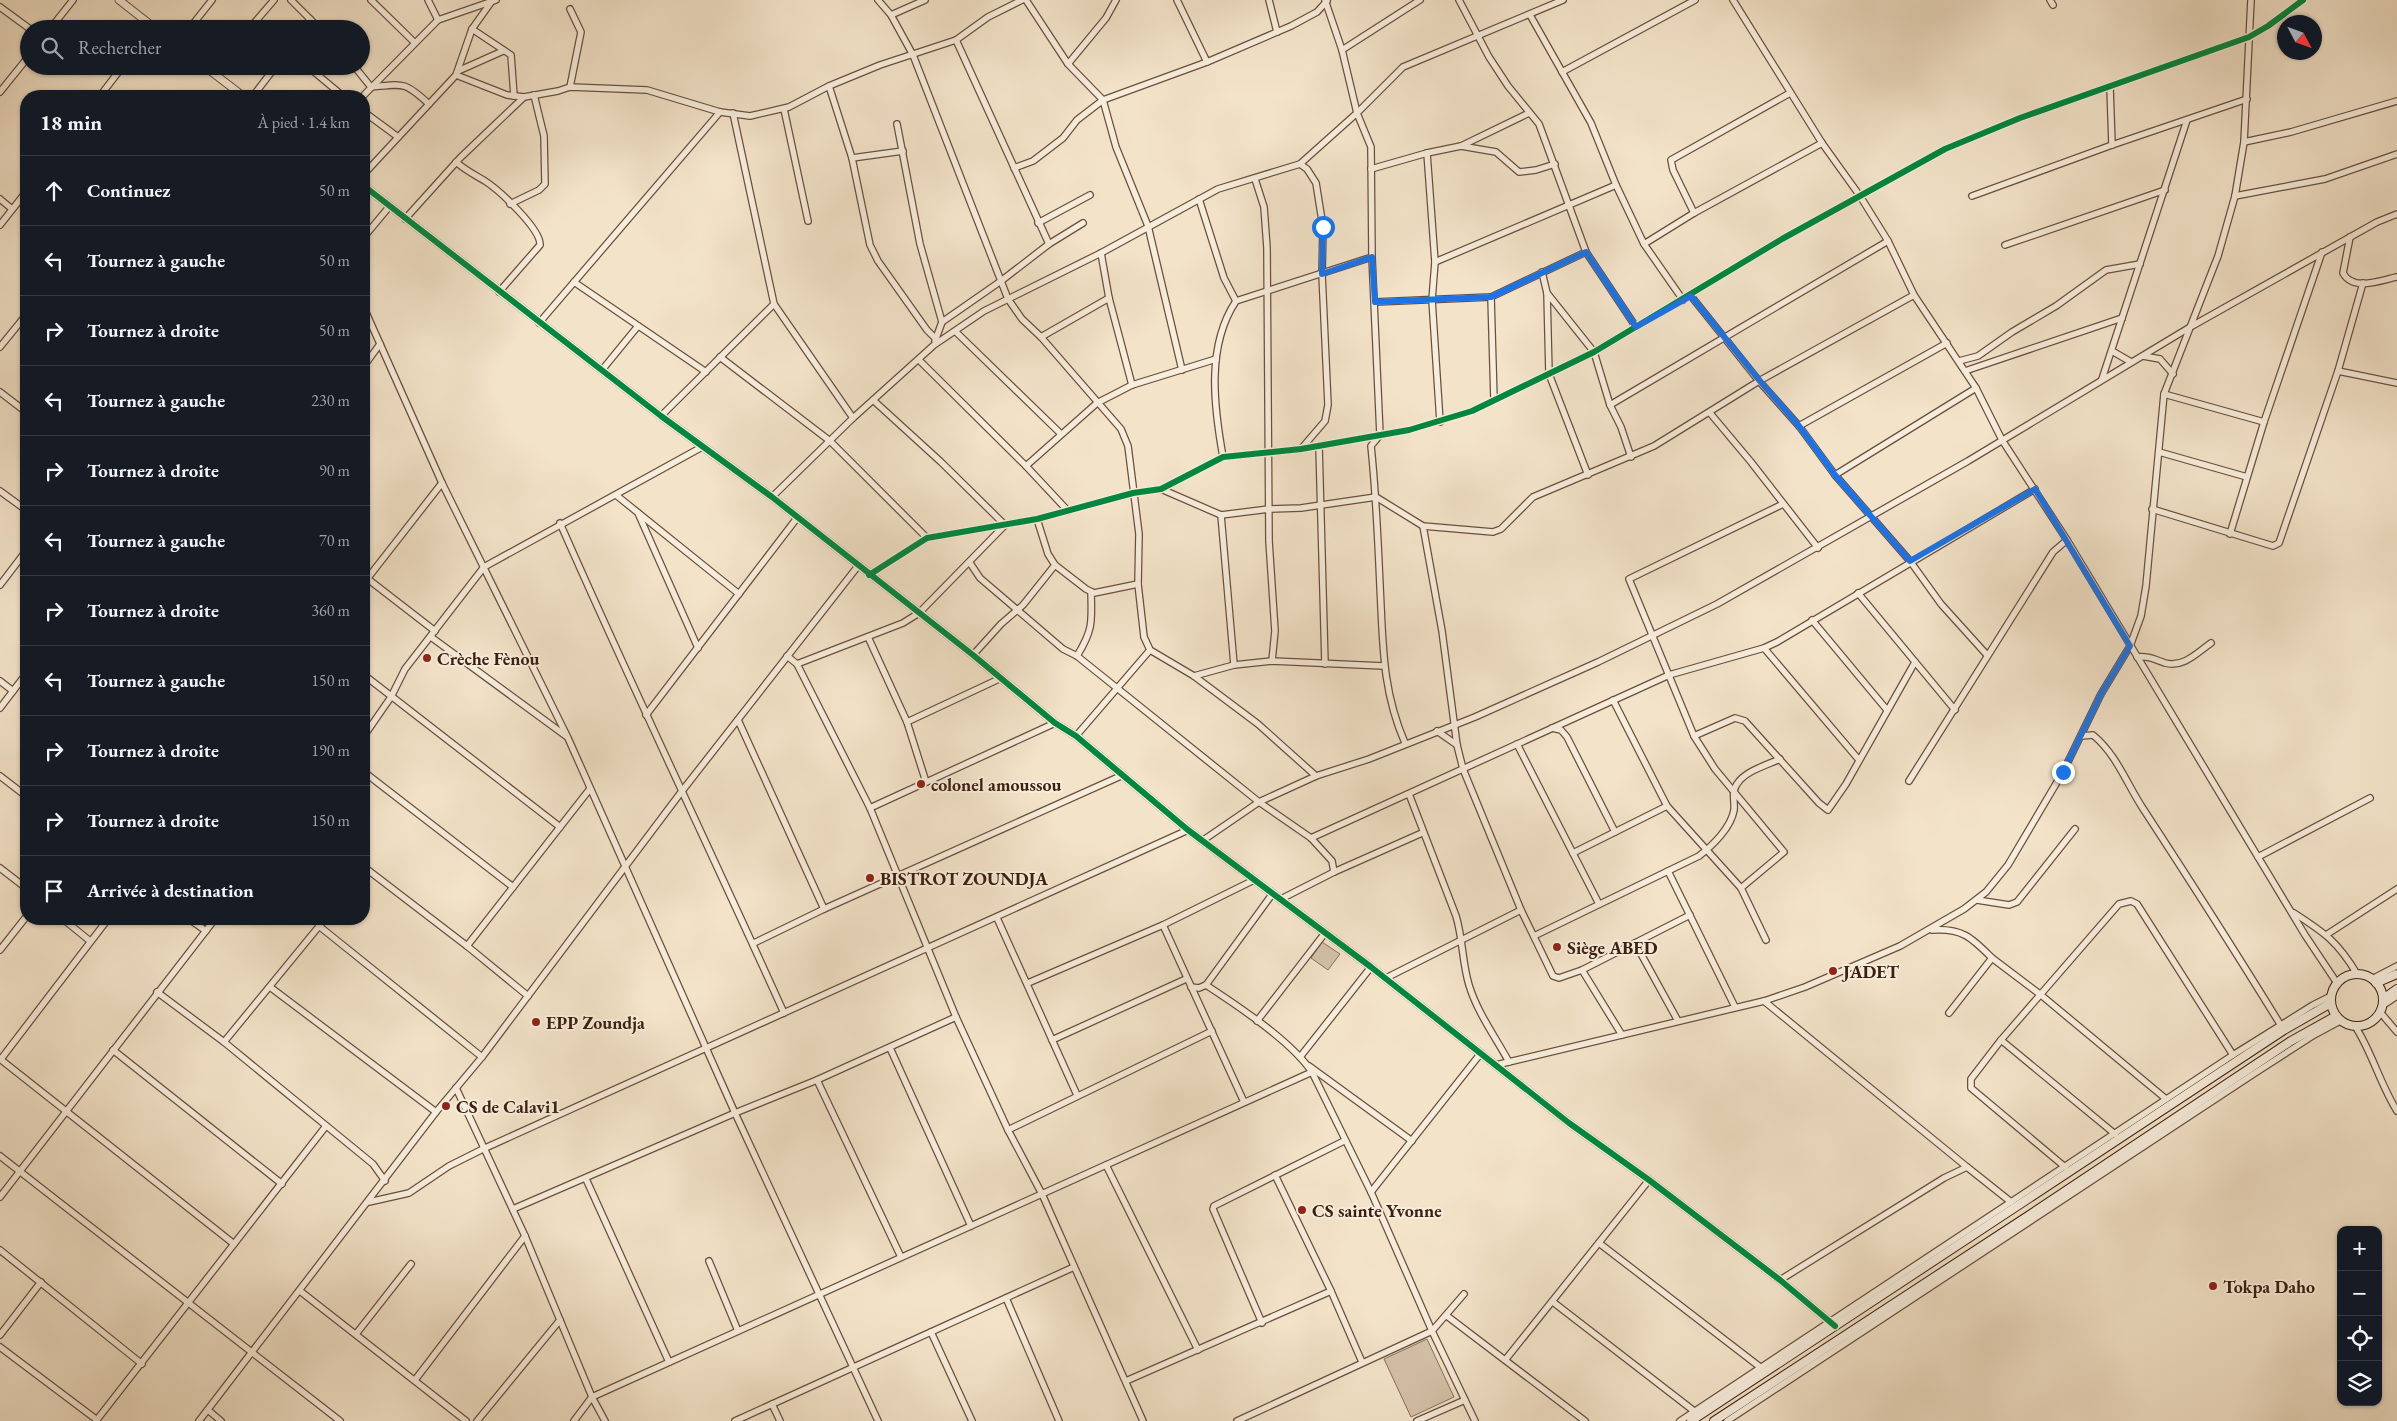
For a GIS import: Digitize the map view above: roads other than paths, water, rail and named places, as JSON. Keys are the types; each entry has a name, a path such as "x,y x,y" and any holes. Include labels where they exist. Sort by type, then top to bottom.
{"main road":[{"path":"1692,1421 1832,1324 2331,1000 2337,983 2344,977 2357,974 2374,981 2397,974"},
{"path":"2374,981 2381,1006"},
{"path":"2331,1000 2338,1018 2355,1026 2369,1023 2381,1006 2397,989"},
{"path":"1714,1421 2044,1206 2290,1041 2338,1018"}],"street":[{"path":"57,20 73,0"},
{"path":"120,0 144,20"},
{"path":"196,20 212,0"},
{"path":"256,20 274,0"},
{"path":"292,0 310,19"},
{"path":"371,0 414,42"},
{"path":"428,0 438,20"},
{"path":"368,90 438,20 493,0"},
{"path":"457,73 472,29 493,0"},
{"path":"878,0 891,14 913,55 1008,299 1022,319 1121,429 1128,446 1139,534 1138,584 1144,638 1150,650 1194,676 1258,724 1316,776"},
{"path":"891,14 925,0"},
{"path":"457,73 507,95 524,97 570,87 647,90 720,112 750,116 784,108 829,86 880,65 956,40 988,17 1022,0"},
{"path":"1026,0 1068,64 1103,100 1116,147 1148,226 1182,370"},
{"path":"1068,64 1106,18 1116,0"},
{"path":"1177,0 1207,62"},
{"path":"1269,0 1278,32"},
{"path":"1014,168 1033,161 1063,138 1077,120 1103,100 1207,62 1278,32 1317,12 1326,0"},
{"path":"1326,0 1342,50 1357,113 1371,147 1372,257 1380,435 1371,446 1376,497 1384,666 1390,702 1405,743"},
{"path":"1342,50 1420,0"},
{"path":"1460,0 1488,57 1539,124 1586,252 1636,327"},
{"path":"935,342 956,332 984,311 1101,253 1218,189 1300,164 1357,113 1403,67 1563,0"},
{"path":"1562,72 1695,0"},
{"path":"1733,0 1822,143 1860,196 1888,242 1914,295 1976,388 2002,440 2067,540 2258,857 2337,983"},
{"path":"1496,1066 1764,1001 1805,987 1865,963 1930,930 1977,900 2008,865 2063,772 2101,694 2130,646 2144,602 2164,394 2218,256 2235,196 2244,142 2251,0"},
{"path":"869,575 927,538 1037,519 1133,494 1161,489 1223,457 1301,449 1409,430 1472,411 1594,352 1691,296 1782,239 1945,149 2020,118 2249,37 2268,26 2303,0"},
{"path":"0,7 20,22"},
{"path":"570,9 581,32 570,87"},
{"path":"1530,15 1592,123 1616,185 1644,244 1683,300"},
{"path":"472,29 512,58 514,96"},
{"path":"956,40 1049,244"},
{"path":"370,168 457,73 503,51"},
{"path":"0,92 20,67"},
{"path":"105,90 117,75"},
{"path":"221,75 237,90"},
{"path":"258,90 269,75"},
{"path":"318,75 336,90"},
{"path":"361,75 371,87"},
{"path":"371,87 395,85 411,87 429,104"},
{"path":"829,86 852,158 870,245 878,261 935,342"},
{"path":"2110,87 2112,145"},
{"path":"1694,213 1673,170 1671,160 1790,93"},
{"path":"510,204 539,190 545,184 544,136 534,95"},
{"path":"404,219 456,162 524,97"},
{"path":"1972,196 2112,145 2247,99"},
{"path":"2244,142 2300,130 2397,101"},
{"path":"784,108 808,221"},
{"path":"539,323 720,112"},
{"path":"733,113 774,304 853,418"},
{"path":"1371,169 1426,153 1462,146 1529,113"},
{"path":"370,117 398,138"},
{"path":"2102,379 2187,120"},
{"path":"772,497 853,418 919,360 935,342 942,322 920,244 897,124"},
{"path":"1644,244 1694,213 1822,143"},
{"path":"1462,146 1496,152 1519,172 1536,170 1555,164"},
{"path":"852,158 903,151"},
{"path":"1426,153 1435,262 1432,300 1440,422"},
{"path":"2235,196 2325,179 2397,154"},
{"path":"456,162 473,176 485,181 537,232 540,245 499,292"},
{"path":"1300,164 1307,169 1316,182 1323,227 1322,274 1328,405 1325,421 1301,449"},
{"path":"1255,179 1264,207 1267,291 1269,509 1275,631 1272,661"},
{"path":"1435,262 1616,185"},
{"path":"2005,245 2165,190"},
{"path":"370,191 661,416 772,497 973,655 999,679 1055,723 1076,736 1202,841 1386,978 1569,1123 1649,1180 1780,1280 1832,1324"},
{"path":"1038,223 1090,195"},
{"path":"0,199 12,210"},
{"path":"1199,199 1224,278 1236,301"},
{"path":"0,225 20,200"},
{"path":"370,230 389,206"},
{"path":"1202,841 1260,802 1316,776 1369,759 1534,691 1717,604 1872,517 2192,326 2322,252 2377,222 2397,214"},
{"path":"942,322 1002,281 1049,244 1083,223"},
{"path":"2350,237 2343,273 2348,280 2363,283 2397,276"},
{"path":"1610,405 1724,336 1888,242"},
{"path":"1375,302 1491,297 1586,252"},
{"path":"2230,534 2264,422 2322,252"},
{"path":"1101,253 1109,298 1132,385"},
{"path":"1223,457 1215,412 1216,359 1227,315 1236,301 1372,257"},
{"path":"1959,361 1971,359 1985,352 2012,332 2056,306 2102,272 2140,264"},
{"path":"1542,272 1548,292 1549,374 1588,476"},
{"path":"574,282 706,372"},
{"path":"2152,509 2273,546 2282,539 2338,371 2363,283"},
{"path":"1548,292 1594,352 1610,405 1621,427 1631,457"},
{"path":"1161,489 1221,515 1269,509 1301,508 1376,497 1423,526 1493,532 1500,530 1533,496 1588,476 1631,457 1710,413 1760,381 1914,295"},
{"path":"1691,296 1799,426 1835,475 1910,561 1941,604 1987,654"},
{"path":"1491,297 1494,400"},
{"path":"1040,337 1109,298"},
{"path":"661,416 774,304"},
{"path":"1965,371 2122,318"},
{"path":"0,347 20,322"},
{"path":"370,322 442,483 568,738 589,790 735,1113 878,1421"},
{"path":"602,370 638,326"},
{"path":"956,332 1061,434"},
{"path":"1799,426 1947,342"},
{"path":"370,358 380,344"},
{"path":"2112,351 2131,362"},
{"path":"2142,356 2160,359 2173,374"},
{"path":"720,357 830,440 927,538"},
{"path":"1026,466 1097,403 1132,385 1216,359"},
{"path":"919,360 1026,466 1068,511"},
{"path":"2338,371 2397,383"},
{"path":"1835,475 1976,388"},
{"path":"0,392 20,407"},
{"path":"2164,394 2264,422"},
{"path":"873,400 941,462 1005,525"},
{"path":"1710,413 1818,548"},
{"path":"1319,446 1325,664"},
{"path":"370,727 392,696 404,669 484,567 702,447"},
{"path":"2159,452 2247,477"},
{"path":"370,573 442,483"},
{"path":"1312,838 1669,675 1764,648 2035,489"},
{"path":"0,491 20,506"},
{"path":"616,495 738,594"},
{"path":"1741,888 1784,852 1733,791 1706,756 1694,736 1654,635 1629,579 1784,504"},
{"path":"636,511 698,648"},
{"path":"1221,515 1234,665"},
{"path":"646,716 797,518"},
{"path":"1037,519 1048,554 1055,565 1091,592 1138,584"},
{"path":"560,524 646,716 754,943 784,1012"},
{"path":"797,664 904,622 919,613 970,563 1005,525"},
{"path":"1423,526 1442,631 1457,746 1463,770 1521,910 1556,979 1582,970 1690,915"},
{"path":"1910,781 1987,654 2053,552 2067,540"},
{"path":"0,585 20,559"},
{"path":"970,563 980,578 1063,649 1076,656 1118,688 1260,802 1312,838 1332,861 1334,872"},
{"path":"973,655 1001,624 1017,611 1055,565"},
{"path":"199,1421 251,1351 369,1202 436,1112 482,1057 682,791 858,566"},
{"path":"370,581 433,634 568,738"},
{"path":"1076,656 1088,637 1091,628 1091,592"},
{"path":"1858,593 1954,710"},
{"path":"1812,620 1887,710"},
{"path":"868,637 908,722 926,782"},
{"path":"2137,657 2149,656 2167,664 2180,664 2211,643"},
{"path":"1764,648 1859,760"},
{"path":"1076,736 1150,650"},
{"path":"787,656 797,664 870,808 956,1017 1008,1130 1042,1194 1143,1421"},
{"path":"1194,676 1234,665 1272,661 1384,666"},
{"path":"1694,736 1735,718 1746,721 1819,803 1828,810 1836,800 1915,662"},
{"path":"370,679 560,827"},
{"path":"908,722 999,679"},
{"path":"0,680 13,691"},
{"path":"0,708 20,682"},
{"path":"1613,700 1667,806 1741,888 1766,940"},
{"path":"738,720 824,909"},
{"path":"870,808 1055,723"},
{"path":"1552,728 1561,730 1567,737 1615,832"},
{"path":"1438,731 1457,746"},
{"path":"2081,736 2092,735 2099,741 2123,772 2134,795 2190,880 2280,1024"},
{"path":"1517,744 1599,904"},
{"path":"1534,936 1707,850 1730,822 1734,811 1733,791 1742,778 1780,759"},
{"path":"754,943 824,909 1123,775"},
{"path":"0,776 20,791"},
{"path":"370,777 513,887"},
{"path":"467,946 589,790"},
{"path":"1409,794 1422,833 1456,916 1461,939 1463,965 1470,988 1509,1062"},
{"path":"2258,857 2370,798"},
{"path":"1573,853 1667,806"},
{"path":"1977,900 2008,905 2017,902 2075,829"},
{"path":"369,1202 409,1194 449,1166 483,1149 707,1049 784,1012 929,949 1188,830"},
{"path":"1282,899 1334,872 1422,833"},
{"path":"0,868 20,883"},
{"path":"1668,871 1735,1007"},
{"path":"370,873 467,946 528,996"},
{"path":"1028,983 1163,925 1254,880"},
{"path":"2326,935 2397,889"},
{"path":"1190,987 1199,988 1206,985 1273,894"},
{"path":"2064,1167 1971,1088 1971,1079 2001,1040 2119,904 2131,901 2137,904 2233,1055"},
{"path":"1386,978 1521,910"},
{"path":"2292,912 2326,935 2343,950 2357,974"},
{"path":"997,918 1028,983 1038,1013 1077,1095"},
{"path":"0,950 20,925"},
{"path":"70,925 90,941"},
{"path":"103,925 0,1059 234,1244"},
{"path":"198,925 206,931"},
{"path":"0,1197 210,925"},
{"path":"1163,925 1244,1102"},
{"path":"224,1042 319,926 482,1057"},
{"path":"1930,930 1960,931 1976,942 1992,958 2041,995 2166,1099"},
{"path":"1257,1021 1325,933"},
{"path":"1635,943 1678,1021"},
{"path":"1950,1013 1992,958"},
{"path":"2374,981 2397,966"},
{"path":"1300,1057 1371,967"},
{"path":"1582,970 1622,1035"},
{"path":"1052,1040 1186,978"},
{"path":"1206,985 1257,1021 1300,1057 1312,1072 1344,1141 1371,1192 1432,1331 1475,1421"},
{"path":"270,986 436,1112"},
{"path":"157,992 224,1042 372,1164 385,1181"},
{"path":"2397,996 2381,1006 2397,1032"},
{"path":"1680,1421 1760,1367 1832,1324 2280,1024 2331,1000"},
{"path":"1764,1001 2012,1202"},
{"path":"513,1209 735,1113 817,1080 956,1017"},
{"path":"1727,1421 2338,1018"},
{"path":"2355,1026 2365,1042 2374,1068 2397,1111"},
{"path":"1008,1130 1212,1031"},
{"path":"2001,1040 2114,1134"},
{"path":"890,1048 971,1226"},
{"path":"112,1050 282,1184"},
{"path":"1371,1192 1481,1053"},
{"path":"1306,1064 1412,1141"},
{"path":"574,1421 592,1397 1312,1072"},
{"path":"817,1080 901,1257"},
{"path":"456,1088 483,1149 513,1209 592,1397 605,1421"},
{"path":"0,1347 97,1420 326,1126"},
{"path":"1262,1323 1213,1209 1216,1204 1344,1141"},
{"path":"0,1156 340,1421"},
{"path":"1106,1165 1198,1350"},
{"path":"1780,1280 1944,1178 1967,1167"},
{"path":"1275,1176 1331,1291 1362,1362"},
{"path":"586,1179 670,1362"},
{"path":"1506,1360 1649,1180"},
{"path":"416,1380 525,1236"},
{"path":"1599,1242 1760,1367"},
{"path":"0,1250 142,1364"},
{"path":"709,1260 738,1331"},
{"path":"356,1334 411,1264"},
{"path":"735,1421 1074,1267"},
{"path":"0,1335 41,1282"},
{"path":"300,1291 466,1421"},
{"path":"1126,1382 1331,1291"},
{"path":"1237,1421 1432,1331 1447,1316 1464,1294"},
{"path":"1006,1298 1060,1421"},
{"path":"1553,1302 1694,1411"},
{"path":"1447,1316 1585,1421"},
{"path":"477,1421 560,1320"},
{"path":"931,1332 972,1421"},
{"path":"1417,1421 1465,1400"},
{"path":"772,1404 780,1421"},
{"path":"208,1410 221,1421"}],"place":[{"name":"Crèche Fènou","path":"427,658"},
{"name":"colonel amoussou","path":"921,784"},
{"name":"BISTROT ZOUNDJA","path":"870,878"},
{"name":"Siège ABED","path":"1557,947"},
{"name":"JADET","path":"1833,971"},
{"name":"EPP Zoundja","path":"536,1022"},
{"name":"CS de Calavi1","path":"446,1106"},
{"name":"CS sainte Yvonne","path":"1302,1210"},
{"name":"Tokpa Daho","path":"2213,1286"}]}
